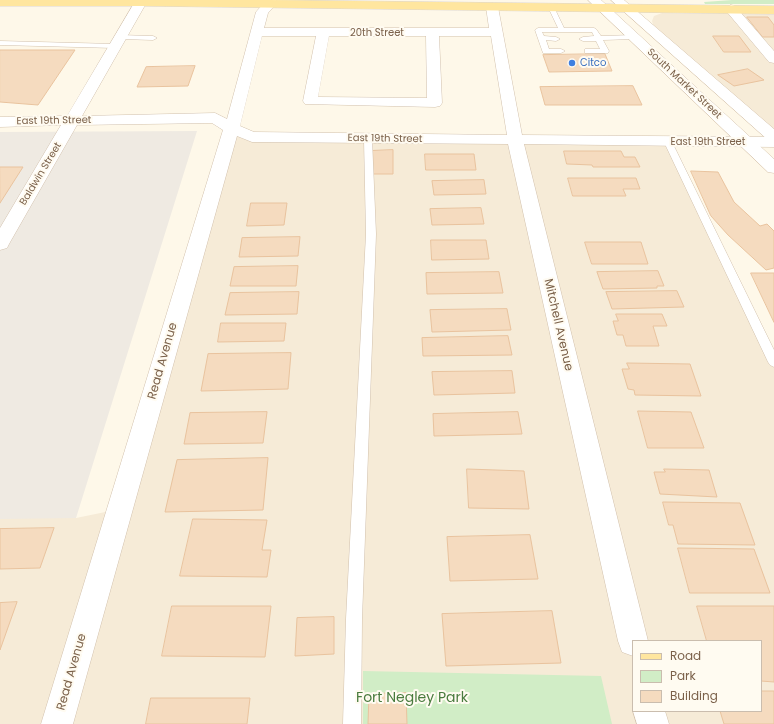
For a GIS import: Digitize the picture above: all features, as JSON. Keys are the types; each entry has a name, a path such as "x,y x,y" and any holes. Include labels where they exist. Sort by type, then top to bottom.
{"main road":[{"path":"0,2 270,2 492,7 551,7 620,4 774,10"}],"street":[{"name":"Baldwin Street","path":"0,244 73,121 141,1"},
{"name":"Read Avenue","path":"57,724 231,128 256,32 262,12 270,2"},
{"name":"South Market Street","path":"598,4 774,168"},
{"name":"South Market Street","path":"620,4 774,137"},
{"name":"Mitchell Avenue","path":"492,7 515,140 633,640"},
{"path":"731,9 774,59"},
{"name":"20th Street","path":"256,32 497,32"},
{"path":"323,32 310,101 436,102 432,33"},
{"name":"East 19th Street","path":"0,122 215,118 231,128 252,137 774,142"},
{"path":"650,712 652,724"}],"lane":[{"path":"551,7 562,30"},
{"path":"561,51 546,51 538,30 594,30 605,51 588,51"},
{"path":"583,39 634,37"},
{"path":"0,43 118,41 153,38"},
{"path":"541,38 556,38"},
{"path":"352,724 354,619 371,234 368,139"},
{"path":"668,142 774,362"}],"shaded area":[{"path":"662,13 774,14 774,131 653,25 652,21 654,16"},
{"path":"231,128 252,137 668,142 774,362 774,724 0,724 0,516 76,518 120,509"},
{"path":"197,131 76,518 0,519 0,132"}],"green space":[{"path":"774,0 774,4 705,4 704,2"},
{"name":"Fort Negley Park","path":"363,671 601,676 612,724 363,724"}],"building":[{"path":"747,17 768,17 774,25 774,37 763,37"},
{"path":"713,36 739,36 751,52 724,52"},
{"path":"0,50 75,50 38,105 0,102"},
{"path":"605,54 612,71 549,72 543,55"},
{"path":"195,66 188,86 137,87 146,67"},
{"path":"748,69 764,80 734,86 718,75"},
{"path":"633,86 642,105 545,105 540,87"},
{"path":"393,150 393,174 370,174 370,151"},
{"path":"564,151 621,151 624,157 635,157 640,167 593,167 592,165 567,164"},
{"path":"425,154 474,154 476,170 426,170"},
{"path":"0,167 23,167 0,203"},
{"path":"691,171 718,172 734,202 760,226 767,224 774,231 774,268 766,270 728,235 711,216"},
{"path":"568,178 636,178 640,189 623,189 626,196 573,196"},
{"path":"484,180 486,194 434,195 432,181"},
{"path":"251,203 287,203 284,225 247,226"},
{"path":"481,208 484,224 432,225 430,209"},
{"path":"300,237 298,256 239,257 242,238"},
{"path":"431,240 486,240 489,259 432,260"},
{"path":"585,242 641,242 648,264 592,264"},
{"path":"298,266 296,286 230,286 234,267"},
{"path":"658,271 664,286 657,286 657,288 603,289 597,272"},
{"path":"499,272 503,293 427,294 426,273"},
{"path":"751,273 774,273 774,322"},
{"path":"677,291 684,307 612,309 606,292"},
{"path":"299,292 297,314 225,315 230,293"},
{"path":"507,309 511,330 432,332 430,310"},
{"path":"616,314 662,314 667,326 653,326 659,346 626,346 623,335 617,335 613,321 618,321"},
{"path":"221,323 286,323 284,341 218,342"},
{"path":"508,336 512,355 423,356 422,338"},
{"path":"291,353 288,389 201,391 208,354"},
{"path":"627,363 690,364 701,396 635,395 634,390 628,389 622,369 629,369"},
{"path":"512,371 515,393 434,395 432,372"},
{"path":"638,411 691,412 704,448 648,448"},
{"path":"267,412 263,443 184,444 190,413"},
{"path":"518,412 522,434 434,436 433,414"},
{"path":"268,458 263,510 165,512 177,460"},
{"path":"467,469 524,471 529,509 469,508"},
{"path":"664,469 709,470 717,497 660,494 654,472 665,472"},
{"path":"663,502 740,503 755,545 678,544 673,525 669,525"},
{"path":"193,519 267,520 262,550 271,550 267,577 180,576"},
{"path":"54,528 40,568 0,569 0,529"},
{"path":"530,535 538,579 450,581 447,537"},
{"path":"678,548 754,549 770,593 690,593"},
{"path":"17,602 0,650 0,603"},
{"path":"172,606 271,606 265,657 162,656"},
{"path":"697,606 774,606 774,682 762,681 762,640 707,640"},
{"path":"552,611 561,663 446,666 442,614"},
{"path":"334,617 334,654 295,656 297,618"},
{"path":"762,691 774,691 774,724 724,724 720,712 762,712"},
{"path":"406,693 407,724 368,724 369,694"},
{"path":"151,698 250,698 247,724 146,724"}],"place":[{"name":"Citco","path":"572,63"}]}
